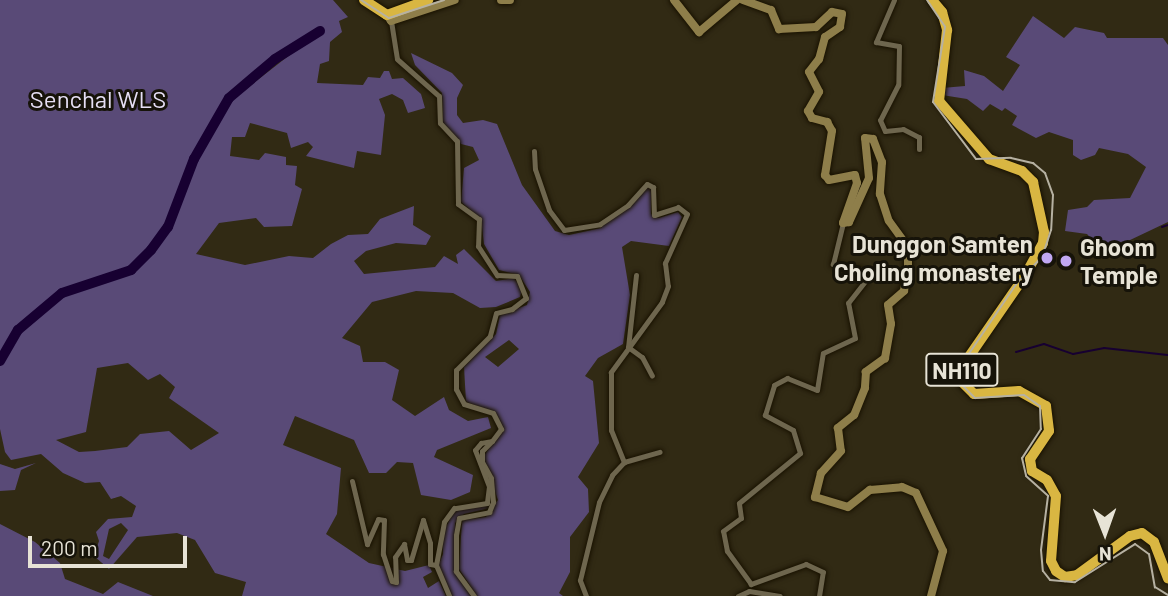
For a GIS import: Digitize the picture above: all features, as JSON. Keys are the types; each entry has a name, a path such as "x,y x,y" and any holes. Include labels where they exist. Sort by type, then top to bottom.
{"highway":[{"path":"364,0 389,18 428,0"},
{"name":"NH110","path":"932,0 942,12 947,30 939,101 989,159 1022,171 1033,183 1044,232 1043,243 1024,277 966,361 962,382 974,394 1019,391 1046,407 1049,431 1030,460 1032,471 1047,480 1056,496 1051,561 1060,575 1077,575 1130,536 1142,533 1154,542 1168,578"}],"main road":[{"path":"389,18 455,0"},
{"path":"502,0 510,0"},
{"path":"674,0 699,32 737,0"},
{"path":"743,0 771,10 779,29 816,27 832,12 842,14 840,27 825,37 819,59 809,72 820,92 808,111 812,118 827,122 832,131 825,175 829,180 855,175 857,183 843,223 849,222 869,178 871,163 865,144 869,136 882,162 879,188 888,221 908,247 907,285 888,305 891,324 885,358 866,372 865,388 854,415 838,428 841,450 821,473 815,497 848,508 870,490 902,487 916,493 943,551 931,596"}],"street":[{"path":"894,0 876,41 899,46 898,85 880,120 885,131 903,129 919,137 919,149"},
{"path":"389,18 397,59 439,96 440,123 457,141 458,204 479,219 478,246 497,275 517,276 526,298 512,309 496,313 490,336 456,369 456,389 464,404 488,411 498,421 501,429 482,451 482,462 491,478 494,502 489,512 459,518 456,535 456,571 474,596"},
{"path":"534,151 535,169 549,210 564,230 600,224 628,205 647,184 653,187 654,215 678,207 687,214 665,263 668,286 662,302 646,330 628,347 611,372 611,430 624,462"},
{"path":"819,596 823,572 806,564 751,584 727,551 723,531 741,518 739,503 800,453 793,430 765,415 774,385 786,378 817,390 823,352 855,338 848,303 865,281 861,270 833,264 843,223"},
{"path":"628,347 636,275"},
{"path":"628,347 642,357 652,376"},
{"path":"449,596 436,565 449,512 486,503 489,486 475,450 481,443 492,441"},
{"path":"586,596 580,580 599,502 612,475 624,462 660,452"},
{"path":"352,481 367,544 378,519 384,520 383,554 392,581 396,582 395,557 404,544 407,560 411,560 423,520 430,543 430,564 436,565"},
{"path":"738,596 749,592 780,596"}],"green space":[{"name":"Senchal WLS","path":"0,0 333,0 348,17 339,21 342,32 330,42 329,61 320,64 317,83 363,85 368,77 380,78 384,71 389,71 392,79 403,78 421,94 425,108 408,113 403,100 392,94 379,99 385,115 381,155 357,151 354,168 306,156 313,147 308,142 291,148 287,133 250,123 245,137 232,137 230,156 259,160 265,153 286,157 286,165 297,166 295,185 302,189 292,226 264,227 256,218 219,223 196,254 245,265 289,256 313,258 348,235 368,234 380,219 414,206 413,225 431,236 426,245 396,243 366,251 354,261 364,274 435,267 444,256 458,264 456,255 464,249 496,281 514,278 522,289 520,297 496,307 480,308 453,293 416,291 372,302 342,338 360,346 363,362 385,362 399,370 392,400 415,416 444,397 449,410 468,421 488,417 491,428 437,450 434,457 473,475 470,492 451,500 421,495 413,463 397,462 386,473 369,473 354,440 295,416 283,445 341,468 337,514 326,534 369,563 405,571 429,565 432,572 423,577 428,588 439,581 446,596 242,596 246,582 215,573 195,540 177,533 137,537 109,569 94,556 99,541 96,532 108,519 132,517 136,506 121,496 111,499 100,482 85,483 63,473 41,454 11,460 5,452 0,429 0,365 21,333 63,295 132,272 171,228 197,159 232,100 323,29 273,57 228,97 192,158 167,227 130,269 60,292 17,329 0,358","holes":["128,363 148,380 160,374 175,387 169,398 219,433 191,450 169,431 140,434 127,447 95,451 79,452 56,440 86,432 97,368","121,523 128,530 109,559 103,556 109,529"]},
{"path":"1033,16 1064,38 1075,27 1104,33 1107,38 1163,38 1168,45 1168,222 1128,241 1097,245 1087,234 1065,231 1068,210 1087,207 1094,200 1130,198 1146,167 1128,154 1099,148 1095,155 1081,160 1073,155 1073,140 1049,132 1036,138 1012,125 1017,116 1005,108 1002,111 990,104 983,111 967,99 942,95 942,88 965,86 964,70 984,76 1003,91 1020,65 1006,57"},
{"path":"411,53 452,73 463,85 457,98 457,115 463,123 483,120 497,124 522,185 555,231 569,235 601,228 608,218 631,206 646,186 651,189 651,214 659,218 678,212 682,217 669,246 631,241 622,247 630,295 623,344 598,358 585,376 593,381 599,443 578,477 588,489 589,512 570,537 570,572 559,593 563,596 477,596 459,569 462,520 486,517 498,500 483,457 503,429 496,413 466,402 464,367 496,334 500,315 527,305 530,292 519,275 499,270 484,244 481,219 461,202 464,168 479,160 473,147 461,144 443,124 442,93 415,65","holes":["509,340 519,349 498,367 485,357"]},
{"path":"483,445 480,450 493,486 490,508 464,514 455,523 455,571 471,596 451,596 438,566 443,554 442,534 455,510 487,505 490,494 477,451"},
{"path":"36,463 21,470 15,490 0,491 0,464 15,469"},
{"path":"0,524 35,542 60,563 65,579 103,594 118,582 153,596 0,596"}],"waterway":[{"path":"0,361 18,330 62,293 131,270 151,250 168,227 194,159 229,98 275,59 320,31"},
{"path":"1162,227 1168,225"},
{"path":"1016,352 1044,344 1073,354 1104,348 1168,355"}],"railway":[{"path":"361,0 389,18 444,0"},
{"path":"927,0 945,27 933,102 976,159 1011,158 1033,163 1045,173 1053,195 1051,230 1042,257 1017,283 962,364 961,384 975,398 1024,395 1040,406 1041,429 1022,458 1026,476 1048,496 1041,550 1043,571 1050,580 1075,582 1135,544 1149,554 1155,587 1168,595"}],"place":[{"name":"Dunggon Samten Choling monastery","path":"1047,258"},
{"name":"Ghoom Temple","path":"1066,261"}]}
